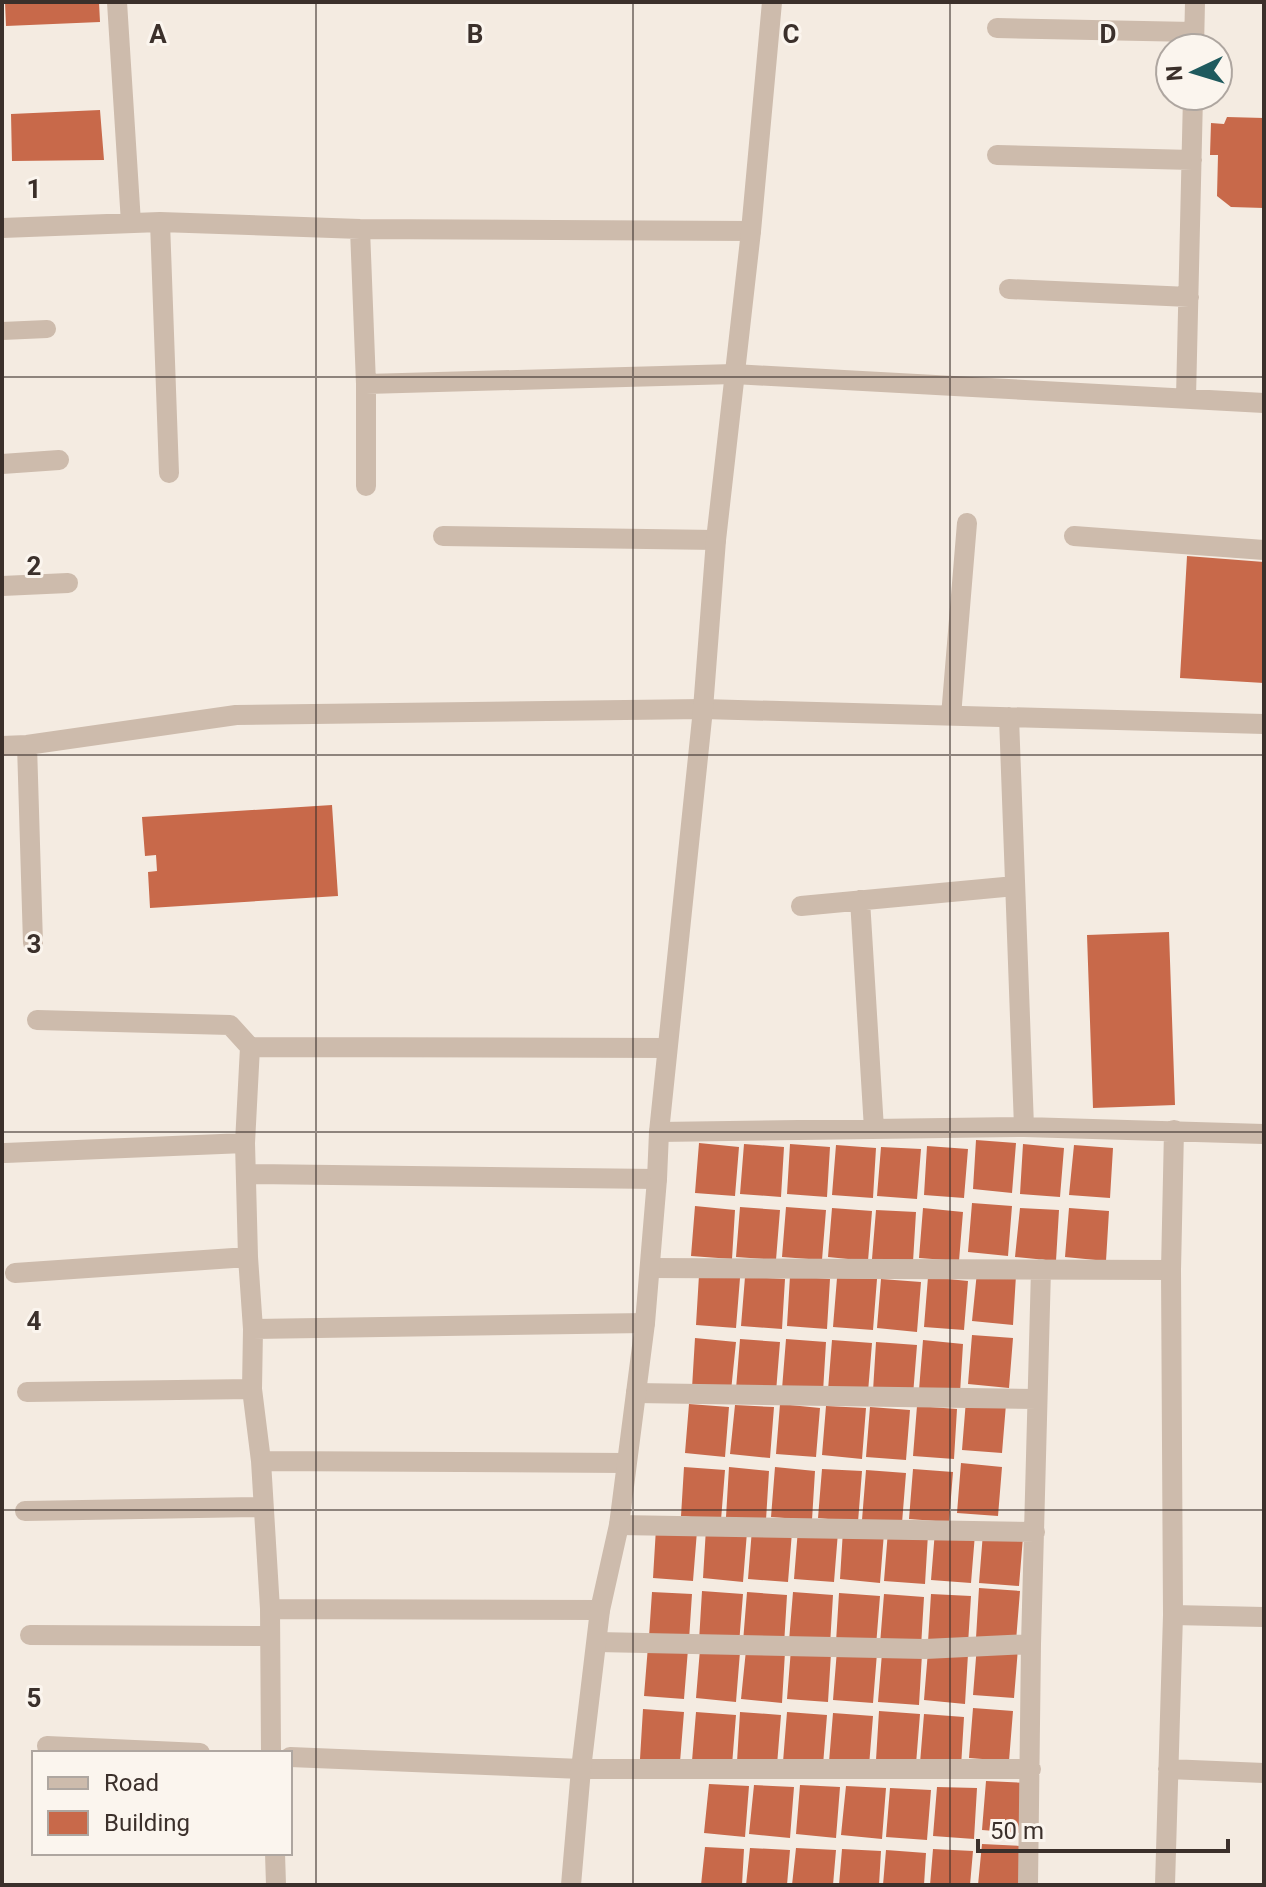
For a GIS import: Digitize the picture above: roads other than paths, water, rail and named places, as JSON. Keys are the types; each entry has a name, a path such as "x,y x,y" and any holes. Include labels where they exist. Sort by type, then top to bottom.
{"street":[{"path":"117,2 131,223"},
{"path":"571,1885 600,1610 619,1525 651,1268 667,1048 772,2"},
{"path":"1194,32 1195,2"},
{"path":"997,28 1154,38"},
{"path":"1186,398 1193,112"},
{"path":"997,155 1192,160"},
{"path":"160,222 169,473"},
{"path":"2,228 160,222 360,229 751,231"},
{"path":"360,229 366,486"},
{"path":"1009,289 1189,297"},
{"path":"366,384 734,374 1264,403"},
{"path":"2,464 59,460"},
{"path":"951,716 967,523"},
{"path":"443,536 716,540"},
{"path":"1074,536 1264,550"},
{"path":"2,586 68,583"},
{"path":"2,746 236,715 703,709 1264,724"},
{"path":"1009,717 1024,1127"},
{"path":"27,745 33,943"},
{"path":"801,906 1015,886"},
{"path":"860,900 874,1129"},
{"path":"37,1020 230,1025 250,1047 245,1143 248,1257 253,1329 252,1389 261,1461 270,1609 271,1751"},
{"path":"250,1047 667,1048"},
{"path":"659,1132 1024,1127 1264,1134"},
{"path":"1165,1885 1173,1615 1171,1270 1174,1130"},
{"path":"5,1153 245,1143"},
{"path":"246,1174 657,1179"},
{"path":"15,1273 248,1257"},
{"path":"651,1268 1171,1270"},
{"path":"1028,1885 1041,1269"},
{"path":"253,1329 645,1323"},
{"path":"27,1392 252,1389"},
{"path":"636,1393 1037,1399"},
{"path":"261,1461 625,1463"},
{"path":"25,1511 263,1507"},
{"path":"619,1525 1035,1532"},
{"path":"270,1609 600,1610"},
{"path":"1173,1615 1264,1617"},
{"path":"30,1635 270,1636"},
{"path":"597,1642 925,1649 1031,1644"},
{"path":"47,1746 156,1751"},
{"path":"292,1757 581,1769 1031,1769"},
{"path":"1168,1769 1264,1773"},
{"path":"275,1855 276,1885"}],"lane":[{"path":"2,331 47,329"}]}
